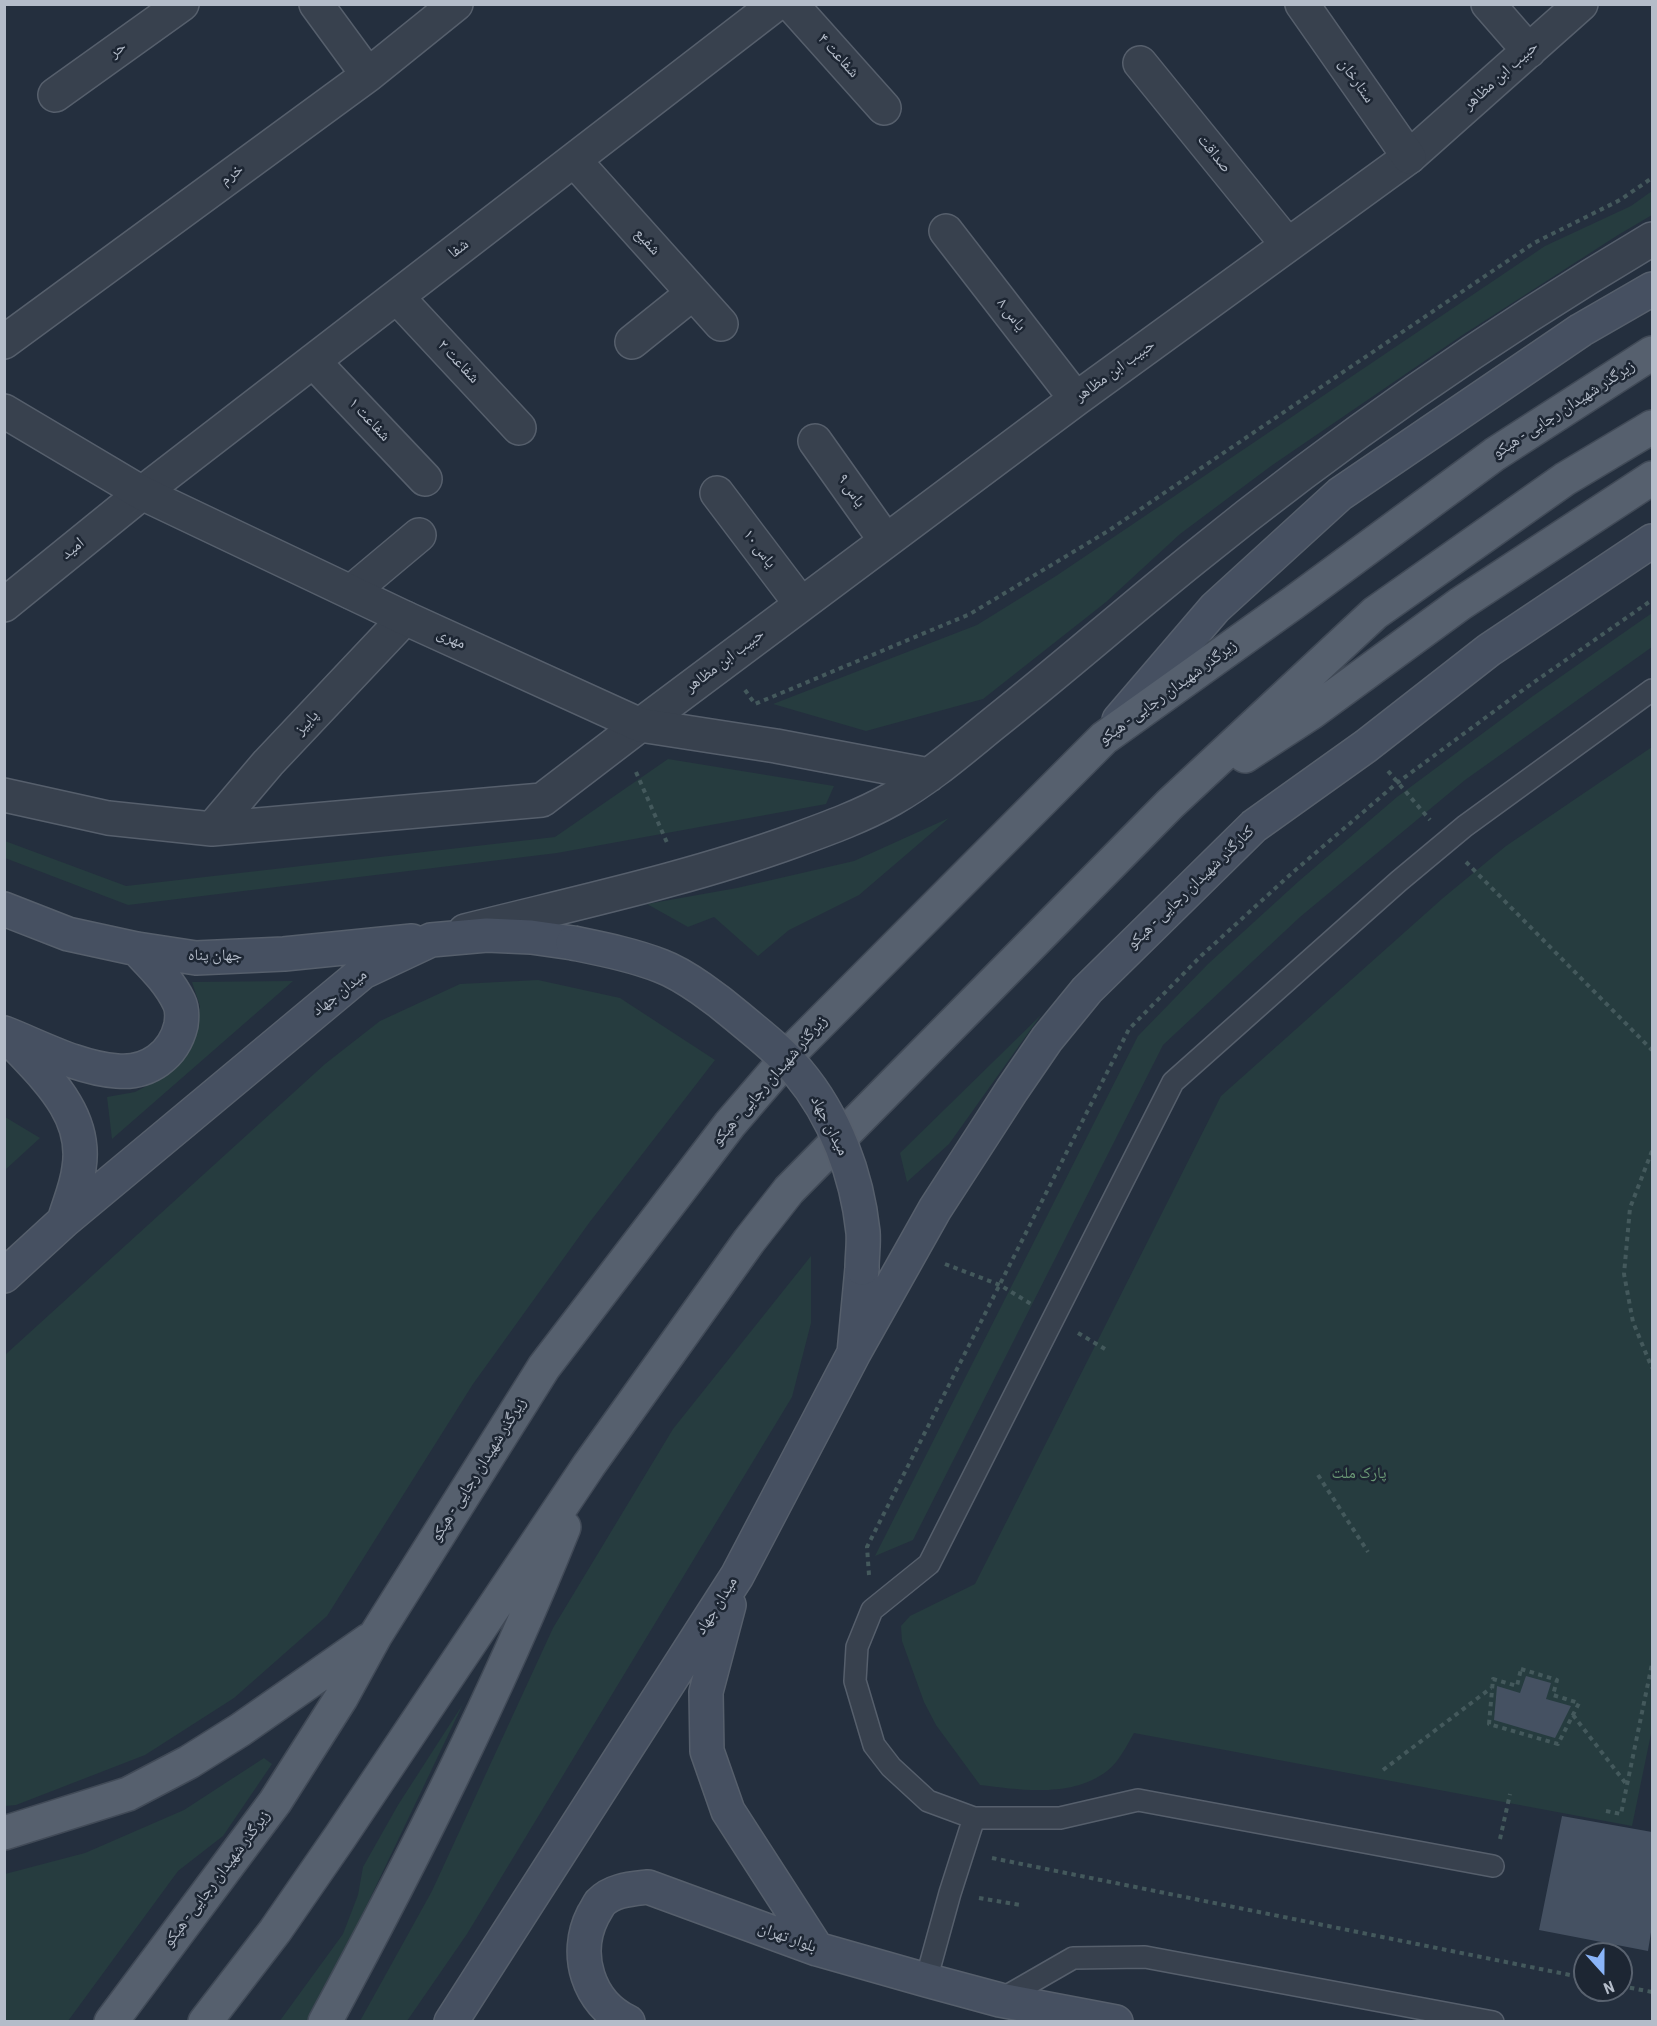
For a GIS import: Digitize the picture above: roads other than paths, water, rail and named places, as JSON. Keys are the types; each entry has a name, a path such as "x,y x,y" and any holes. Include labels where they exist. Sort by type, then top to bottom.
{"main road":[{"path":"1104,738 1215,608 1340,494 1581,330 1653,289"},
{"name":"زیرگذر شهیدان رجایی - هپکو","path":"111,2022 275,1802 341,1698 375,1636 544,1367 730,1124 798,1045 1104,738 1496,454 1653,353"},
{"path":"205,2022 274,1931 340,1837 589,1465 749,1241 789,1190 1170,804 1376,613 1565,479 1653,427"},
{"path":"1170,804 1311,713 1460,604 1653,478"},
{"name":"کنارگذر شهیدان رجایی - هپکو","path":"854,1353 911,1250 1012,1090 1047,1039 1087,990 1254,826 1366,746 1489,650 1653,542"},
{"name":"جهان پناه","path":"4,909 68,934 137,949 196,958 284,954 431,939"},
{"name":"میدان جهاد","path":"4,1276 64,1221 363,972 431,939 487,935 531,937 618,953 663,967 715,998 767,1041 798,1072 820,1104 844,1151 855,1187 863,1232 854,1353 737,1576 451,2022"},
{"path":"4,1033 93,1068 120,1071 140,1069 159,1060 172,1048 179,1033 182,1020 180,1004 164,977 137,949"},
{"path":"4,1033 54,1086 67,1105 76,1126 81,1149 80,1168 64,1221"},
{"path":"325,2022 434,1810 528,1616 589,1465"},
{"path":"737,1576 706,1692 707,1751 728,1811 817,1949"},
{"path":"4,1833 128,1794 189,1762 240,1730 375,1636"},
{"name":"بلوار تهران","path":"628,2022 617,2016 598,1998 586,1974 584,1950 588,1926 601,1903 622,1890 648,1887 817,1949 1000,2000 1116,2022"}],"street":[{"name":"حر","path":"55,95 182,4"},
{"path":"316,4 368,75"},
{"name":"خرم","path":"4,342 368,75 456,4"},
{"name":"شفا","path":"142,493 776,4"},
{"name":"شفاعت ۴","path":"791,4 884,108"},
{"name":"ستارخان","path":"1302,4 1409,157"},
{"path":"1488,4 1529,51"},
{"name":"حبیب ابن مظاهر","path":"4,795 108,818 212,829 542,800 1076,399 1409,157 1581,4"},
{"name":"صداقت","path":"1140,63 1287,244"},
{"name":"شفیع","path":"574,160 721,324"},
{"name":"یاس ۸","path":"946,231 1076,399"},
{"path":"431,939 681,876 761,853 847,821 892,799 929,775 1070,663 1194,558 1356,433 1575,285 1653,239"},
{"path":"632,342 693,293"},
{"name":"شفاعت ۲","path":"397,297 519,428"},
{"name":"شفاعت ۱","path":"313,361 425,479"},
{"name":"مهری","path":"4,411 142,493 405,618 631,732 776,746 929,775"},
{"name":"یاس ۹","path":"815,441 886,541"},
{"name":"امید","path":"4,605 142,493"},
{"name":"یاس ۱۰","path":"717,493 801,604"},
{"path":"351,592 419,535"},
{"name":"پاییز","path":"212,829 268,763 405,618"}],"lane":[{"path":"1493,1866 1138,1800 1060,1818 974,1818 928,1801 891,1767 874,1745 855,1681 857,1647 872,1610 929,1564 1173,1082 1399,881 1448,841 1653,690"},
{"path":"926,1980 974,1818"},
{"path":"1000,2000 1073,1958 1145,1957 1493,2022"}],"park label":[{"name":"پارک ملت","path":"1359,1474"}]}
